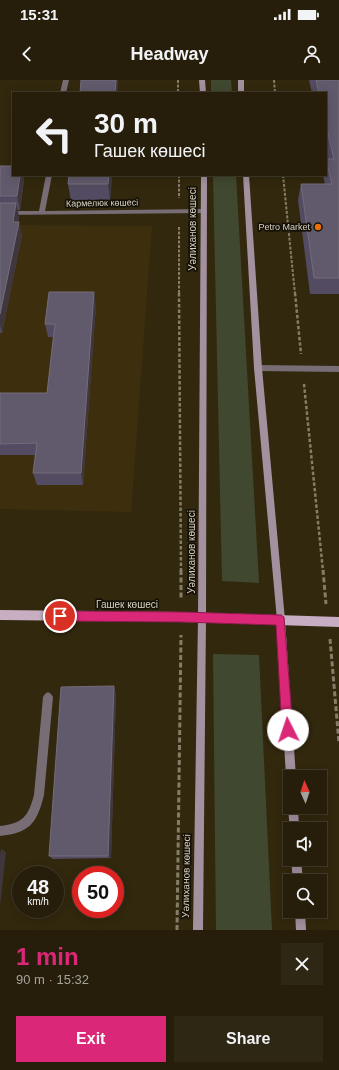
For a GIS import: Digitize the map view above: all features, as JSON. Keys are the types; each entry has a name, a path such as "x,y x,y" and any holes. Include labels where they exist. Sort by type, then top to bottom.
{"main road":[{"path":"202,80 203,92"},
{"path":"241,80 241,92"},
{"name":"Уәлиханов көшесі","path":"198,930 202,618 204,176"},
{"path":"246,176 258,368 281,620 291,770"},
{"name":"Гашек көшесі","path":"0,615 202,618"},
{"path":"202,618 333,621"},
{"path":"300,918 301,930"}],"lane":[{"path":"63,92 66,80"},
{"path":"42,213 49,176"},
{"name":"Кармелюк көшесі","path":"0,213 204,211"},
{"path":"258,368 339,369"},
{"path":"0,831 13,830 22,826 32,819 36,808 39,795 48,697"}],"path":[{"path":"178,80 178,92"},
{"path":"274,80 275,92"},
{"path":"177,930 181,617 179,176"},
{"path":"283,176 302,368 333,621 339,743"}],"shaded area":[{"path":"0,225 152,226 131,512 0,509"}],"green space":[{"path":"211,80 231,80 232,92 211,92"},
{"path":"213,176 236,176 259,583 222,581"},
{"path":"213,654 259,655 272,930 216,930"}],"building":[{"path":"81,80 116,80 115,92 80,92"},
{"path":"316,80 339,80 339,278 314,278 301,184 332,184 327,163 327,159 334,159 327,129 327,92 319,92"},
{"path":"0,166 12,166 12,176 20,176 17,196 0,196"},
{"path":"69,176 109,176 108,184 68,184"},
{"path":"0,203 16,203 13,222 19,222 0,314"},
{"path":"49,292 94,292 81,473 33,473 37,443 0,444 0,393 47,393 55,324 45,324"},
{"path":"114,686 108,856 49,856 61,687"}],"place":[{"name":"Petro Market","path":"318,227"}],"route":[{"path":"60,616 281,620 288,730"}]}
